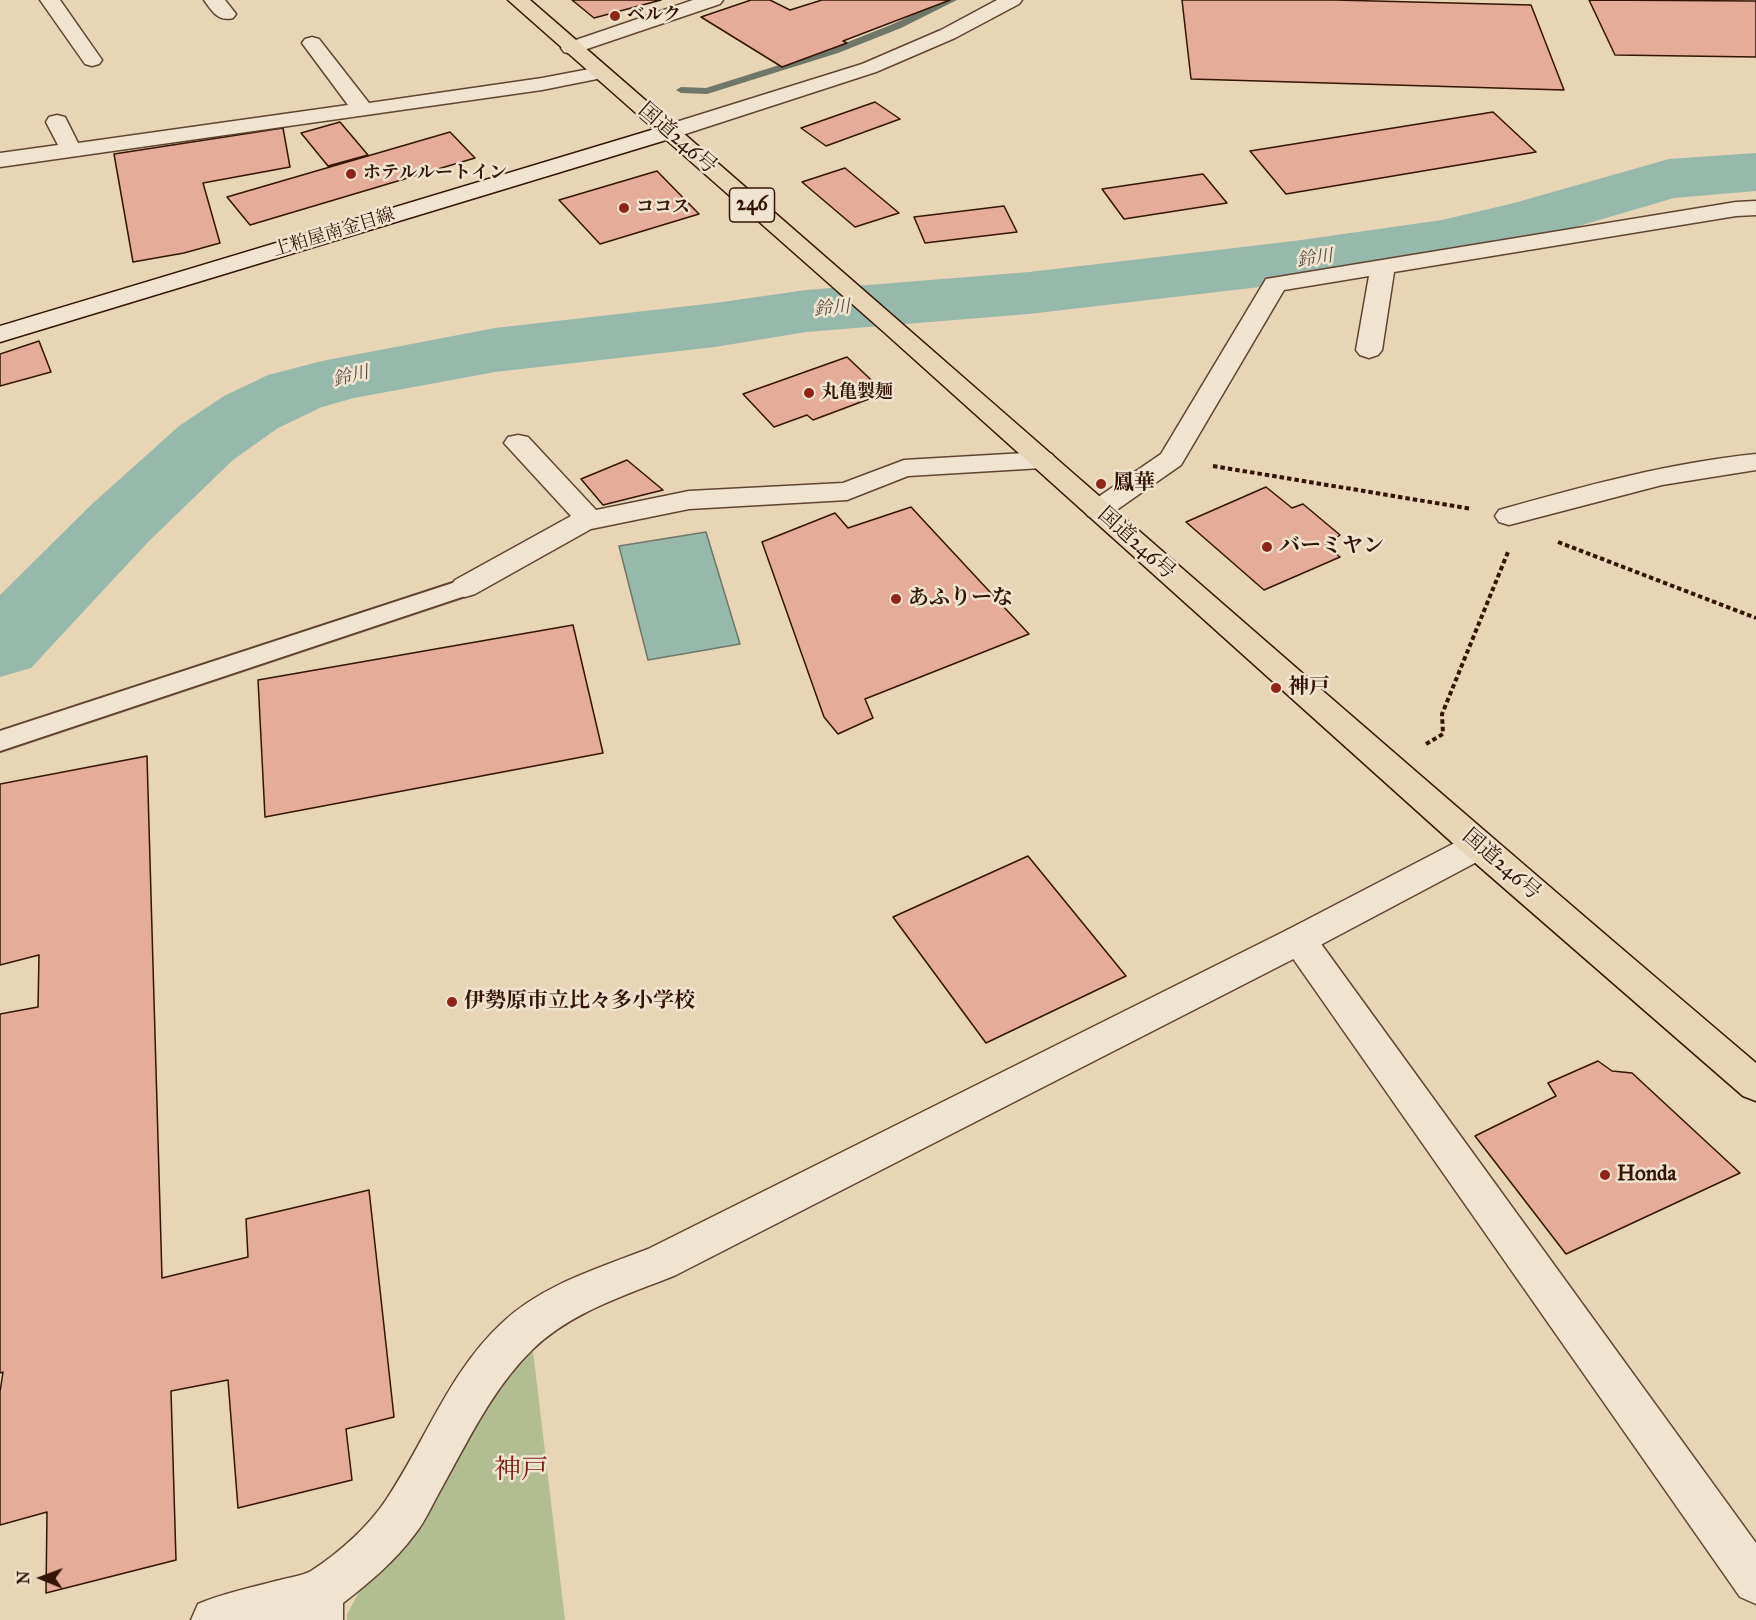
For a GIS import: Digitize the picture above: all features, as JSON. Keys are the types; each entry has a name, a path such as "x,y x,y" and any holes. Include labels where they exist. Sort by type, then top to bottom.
{"highway":[{"name":"国道246号","path":"518,0 835,279 894,328 1478,846 1756,1086"}],"street":[{"path":"50,0 92,60"},
{"path":"571,48 713,0"},
{"name":"上粕屋南金目線","path":"0,334 668,132 869,68 948,34 1012,0"},
{"path":"312,43 363,110"},
{"path":"0,160 363,110 542,84 600,73"},
{"path":"57,122 71,150"},
{"path":"1098,510 1171,459 1275,284 1756,208"},
{"path":"1369,350 1383,266"},
{"path":"518,443 590,520"},
{"path":"465,587 582,522 590,520 689,500 847,491 904,468 1042,460"},
{"path":"1516,522 1607,488 1732,464 1756,462"},
{"path":"214,1620 320,1606 368,1556 401,1517 468,1400 493,1363 518,1335 549,1313 584,1293 662,1262 1299,940 1478,846"},
{"path":"1299,940 1756,1581"}],"lane":[{"path":"0,741 465,587"}],"path":[{"path":"1171,459 1516,522 1756,618"},
{"path":"1421,748 1443,734 1442,714 1510,546 1516,522"}],"green space":[{"path":"533,1351 565,1620 347,1620 347,1614 365,1581 490,1399 511,1372"}],"shaded area":[{"path":"706,532 740,644 648,660 619,546"}],"building":[{"path":"572,0 661,0 594,18"},
{"path":"751,0 770,0 790,10 822,0 950,0 782,67 701,17"},
{"path":"1182,0 1335,0 1531,5 1564,90 1191,79"},
{"path":"1589,0 1756,1 1756,57 1615,55"},
{"path":"875,102 900,119 826,146 801,128"},
{"path":"1493,112 1536,152 1286,194 1250,151"},
{"path":"340,122 368,155 328,166 301,133"},
{"path":"283,128 290,167 203,183 220,243 184,253 133,262 114,154"},
{"path":"450,132 475,158 250,225 227,197"},
{"path":"845,168 899,213 855,227 802,182"},
{"path":"657,171 699,214 600,244 559,200"},
{"path":"1203,174 1227,203 1124,219 1102,189"},
{"path":"1004,206 1017,232 925,243 914,217"},
{"path":"39,341 51,372 0,386 0,354"},
{"path":"847,357 885,393 813,420 807,415 774,427 743,394"},
{"path":"627,460 663,490 603,505 581,479"},
{"path":"1266,487 1292,508 1303,504 1340,535 1326,545 1340,557 1264,590 1186,522"},
{"path":"911,507 1029,634 865,699 873,718 838,734 824,717 762,542 835,513 848,528"},
{"path":"573,625 603,753 265,817 258,680"},
{"path":"147,756 162,1278 248,1257 246,1219 369,1190 394,1417 346,1429 352,1480 238,1508 228,1380 171,1391 176,1560 46,1593 47,1512 0,1525 0,1392 3,1372 0,1373 0,1014 38,1007 39,955 0,965 0,784"},
{"path":"1028,856 1126,976 986,1043 893,917"},
{"path":"1598,1061 1612,1071 1632,1073 1740,1173 1566,1254 1475,1136 1556,1096 1548,1083"}],"waterway":[{"path":"681,90 707,91 834,51 897,26 952,0"},
{"name":"鈴川","path":"0,647 120,523 206,443 251,412 295,391 348,377 495,350 715,325 806,311 1029,293 1294,262 1442,240 1531,219 1669,179 1756,172"}],"place":[{"name":"ベルク","path":"615,16"},
{"name":"ホテルルートイン","path":"351,174"},
{"name":"ココス","path":"624,208"},
{"name":"丸亀製麺","path":"809,393"},
{"name":"鳳華","path":"1101,484"},
{"name":"バーミヤン","path":"1267,547"},
{"name":"あふりーな","path":"896,599"},
{"name":"神戸","path":"1276,688"},
{"name":"伊勢原市立比々多小学校","path":"452,1002"},
{"name":"Honda","path":"1605,1175"}],"district":[{"name":"神戸","path":"521,1471"}]}
